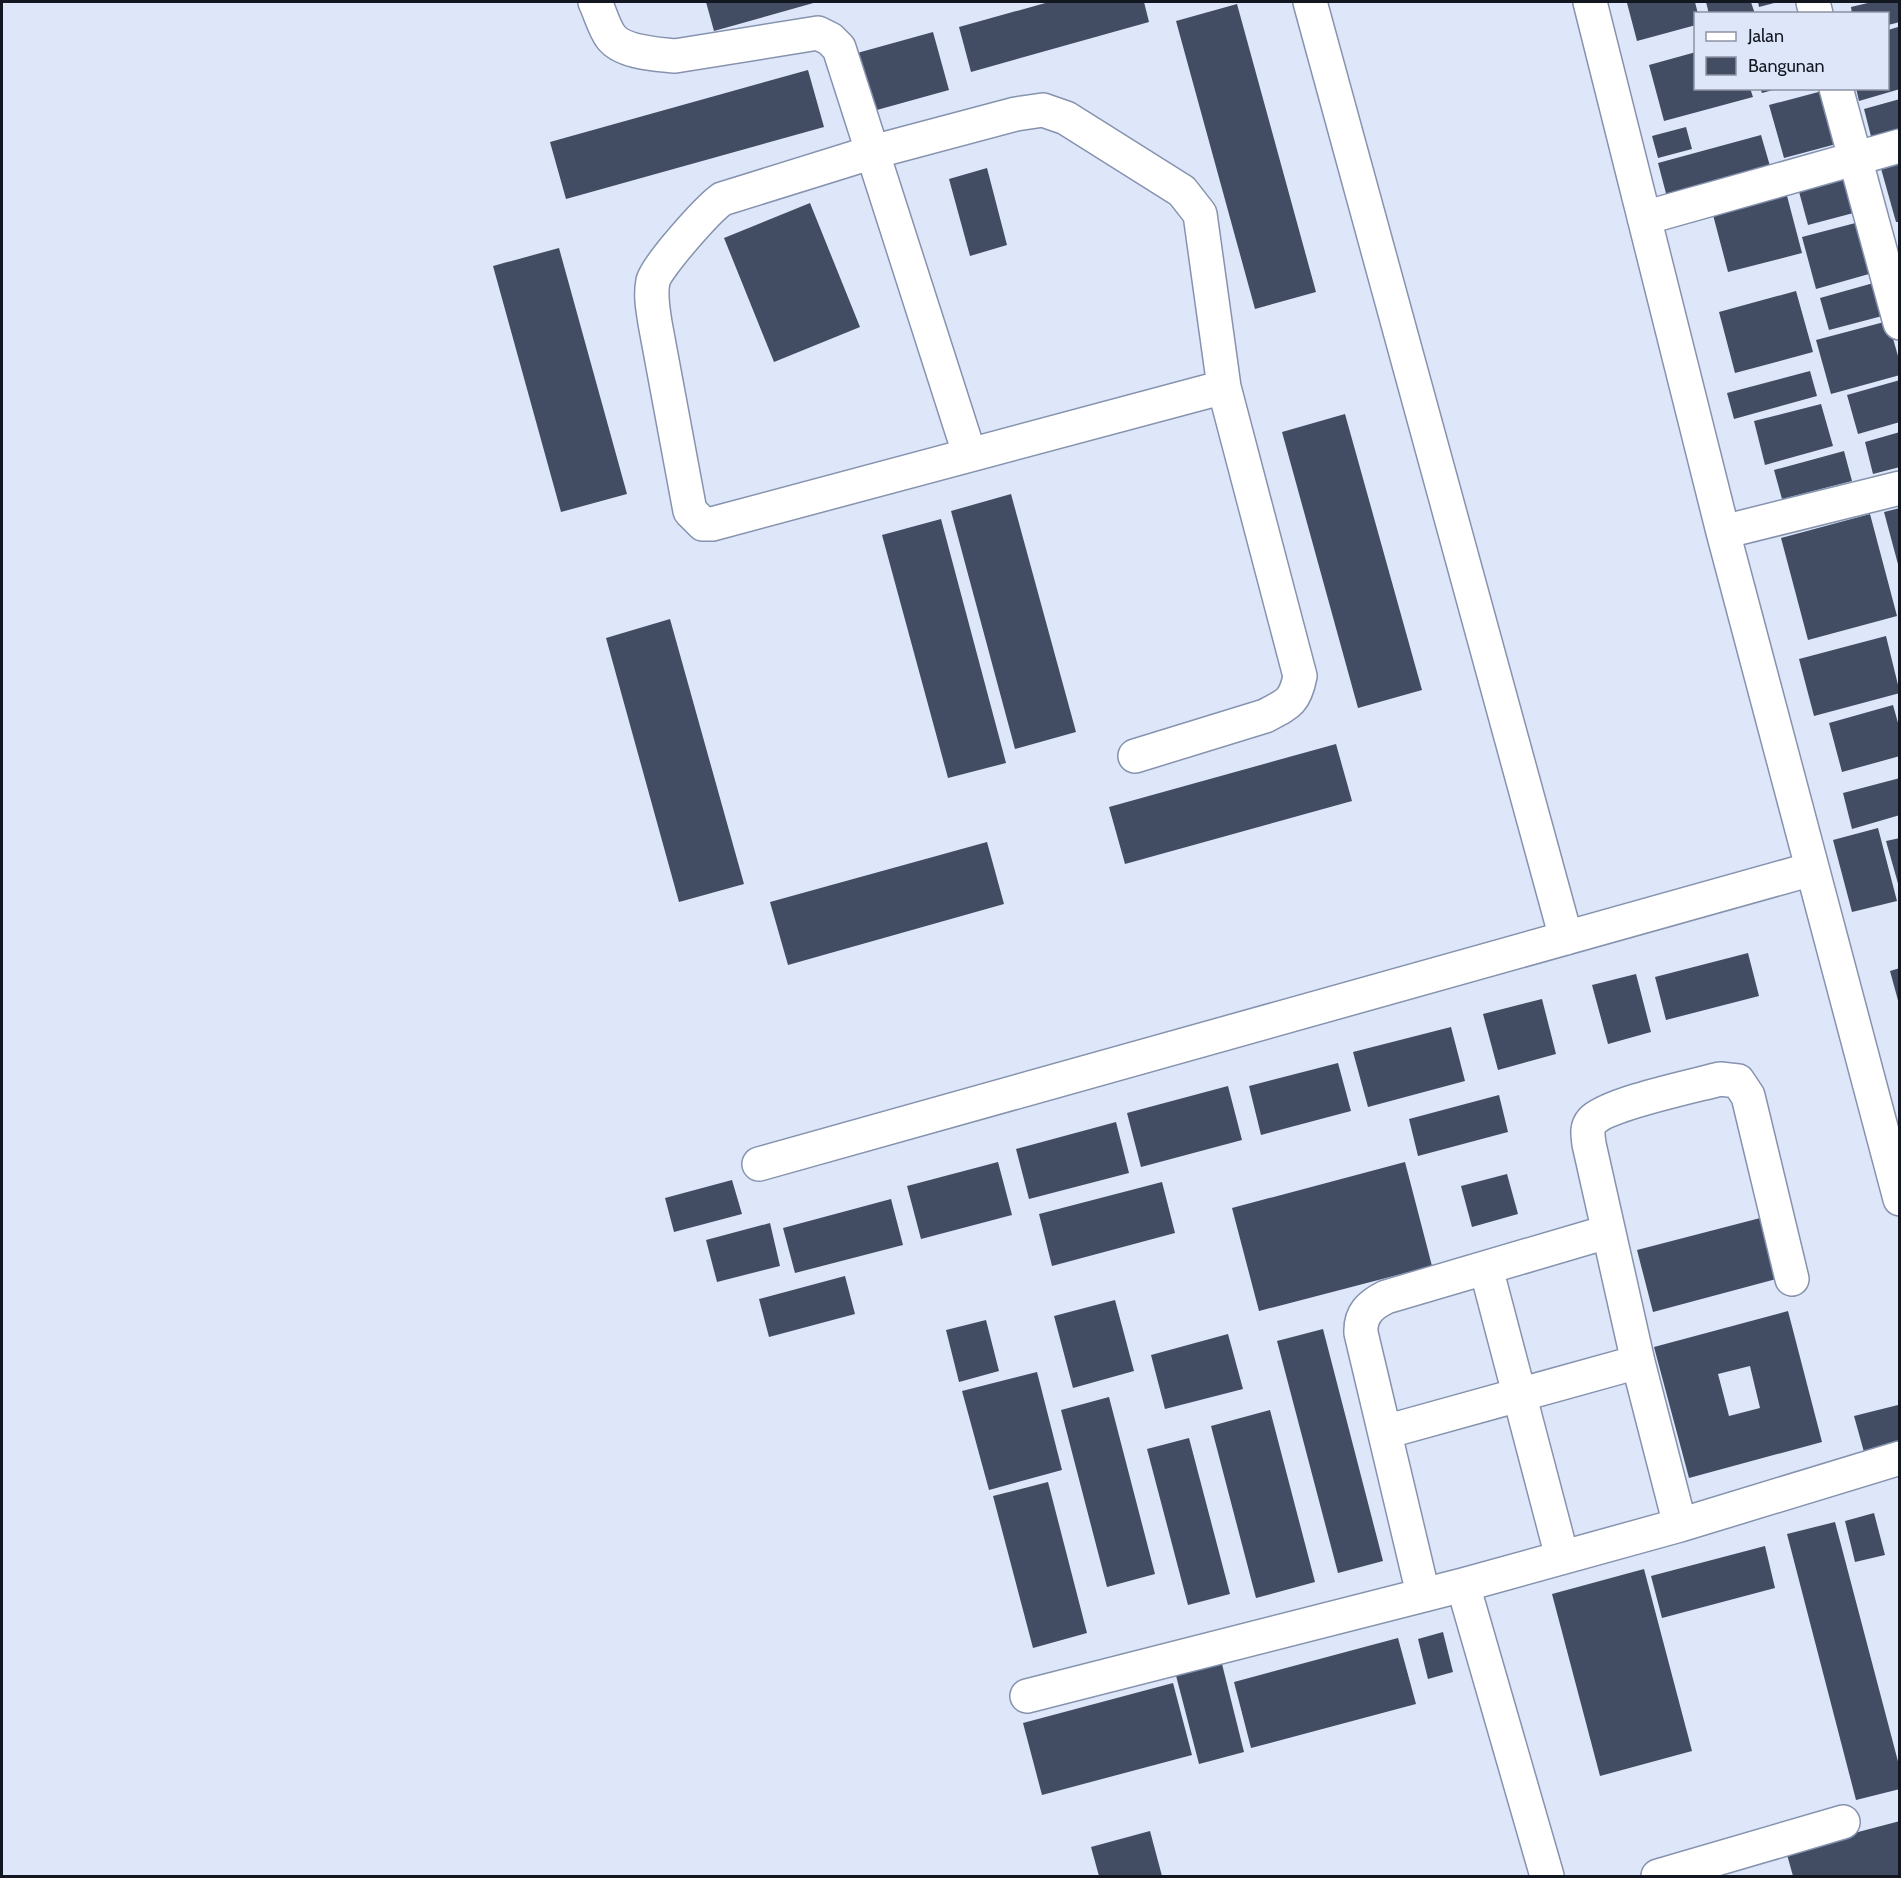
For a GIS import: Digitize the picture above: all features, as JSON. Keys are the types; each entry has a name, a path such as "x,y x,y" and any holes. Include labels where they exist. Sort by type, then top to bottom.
{"street":[{"path":"595,2 611,38 628,47 651,53 675,56 818,33 830,39 838,48 969,453"},
{"path":"1310,2 1566,938"},
{"path":"1590,2 1723,532 1899,1200"},
{"path":"1837,90 1899,323"},
{"path":"1135,756 1265,716 1285,706 1296,695 1300,676 1224,387 1200,214 1182,191 1066,118 1043,110 1016,114 873,152 722,198 707,210 654,278 651,298 653,315 690,511 698,521 712,524 969,453 1224,387"},
{"path":"1644,218 1899,146"},
{"path":"1723,532 1899,488"},
{"path":"759,1164 1812,869"},
{"path":"1680,1525 1607,1232 1587,1131 1591,1123 1608,1110 1720,1079 1730,1078 1744,1087 1792,1279"},
{"path":"1423,1594 1361,1333 1361,1321 1365,1312 1386,1297 1607,1232"},
{"path":"1486,1268 1562,1557"},
{"path":"1385,1432 1638,1362"},
{"path":"1027,1695 1463,1585 1680,1525 1899,1458"},
{"path":"1463,1585 1547,1876"},
{"path":"1658,1876 1843,1822"}],"building":[{"path":"706,2 817,2 714,31"},
{"path":"1049,2 1144,2 1149,22 971,72 959,27"},
{"path":"1695,2 1698,12 1694,12 1694,26 1637,41 1627,3"},
{"path":"1706,2 1751,2 1754,12 1708,12"},
{"path":"1758,2 1778,2 1759,7"},
{"path":"1872,2 1900,2 1900,22 1889,25 1889,12 1852,12 1851,7"},
{"path":"1237,4 1316,292 1255,309 1176,21"},
{"path":"1898,27 1900,89 1859,101 1856,90 1889,90 1889,30"},
{"path":"933,32 949,90 866,113 850,55"},
{"path":"1694,53 1694,90 1751,90 1753,97 1664,121 1649,65"},
{"path":"808,70 824,127 566,199 550,142"},
{"path":"1826,90 1840,143 1784,158 1769,105"},
{"path":"1900,99 1900,141 1874,148 1864,109"},
{"path":"1686,127 1692,149 1658,158 1652,136"},
{"path":"1761,135 1772,173 1668,201 1658,163"},
{"path":"1900,160 1900,222 1896,222 1880,165"},
{"path":"987,168 1007,245 970,256 949,179"},
{"path":"1851,174 1861,211 1808,225 1798,188"},
{"path":"1786,192 1802,253 1728,272 1712,211"},
{"path":"810,203 860,327 774,362 724,238"},
{"path":"1863,221 1876,272 1816,289 1802,237"},
{"path":"559,248 627,494 561,512 493,266"},
{"path":"1877,282 1886,315 1829,330 1820,298"},
{"path":"1796,291 1813,352 1735,373 1719,312"},
{"path":"1888,321 1900,363 1900,375 1831,394 1816,340"},
{"path":"1810,371 1817,396 1734,419 1727,393"},
{"path":"1900,380 1900,422 1858,434 1847,395"},
{"path":"1821,404 1833,446 1765,465 1754,421"},
{"path":"1345,414 1422,690 1358,708 1282,432"},
{"path":"1900,432 1900,467 1873,474 1865,442"},
{"path":"1844,451 1852,481 1782,499 1774,470"},
{"path":"1011,494 1076,732 1015,749 951,511"},
{"path":"1900,508 1900,568 1899,568 1884,512"},
{"path":"1870,514 1897,616 1808,640 1781,538"},
{"path":"941,519 1006,763 948,778 882,535"},
{"path":"670,619 744,884 679,902 606,638"},
{"path":"1886,636 1900,693 1814,716 1799,659"},
{"path":"1893,705 1900,730 1900,756 1842,772 1829,723"},
{"path":"1336,744 1352,801 1125,864 1109,807"},
{"path":"1900,778 1900,815 1852,829 1843,793"},
{"path":"1878,828 1897,901 1852,912 1833,840"},
{"path":"1900,838 1900,887 1899,887 1886,841"},
{"path":"987,842 1004,904 788,965 770,902"},
{"path":"1748,953 1759,996 1666,1020 1655,977"},
{"path":"1900,968 1900,1004 1899,1004 1890,971"},
{"path":"1636,974 1651,1032 1608,1044 1592,985"},
{"path":"1542,999 1556,1054 1498,1070 1483,1014"},
{"path":"1451,1027 1465,1081 1368,1107 1353,1052"},
{"path":"1338,1063 1351,1111 1261,1135 1249,1086"},
{"path":"1228,1086 1242,1140 1141,1167 1127,1113"},
{"path":"1499,1095 1508,1132 1418,1156 1409,1119"},
{"path":"1116,1122 1129,1173 1029,1199 1016,1149"},
{"path":"998,1162 1012,1215 921,1239 907,1186"},
{"path":"1405,1162 1432,1266 1259,1311 1232,1208"},
{"path":"1507,1174 1518,1214 1472,1227 1461,1186"},
{"path":"732,1180 742,1214 674,1232 665,1198"},
{"path":"1162,1182 1175,1233 1052,1266 1039,1214"},
{"path":"891,1199 903,1245 795,1273 783,1228"},
{"path":"1768,1216 1784,1277 1653,1312 1637,1250"},
{"path":"770,1223 780,1266 717,1282 706,1240"},
{"path":"845,1276 855,1314 769,1337 759,1299"},
{"path":"1115,1300 1134,1371 1073,1388 1054,1316"},
{"path":"1788,1311 1822,1442 1689,1478 1654,1347","holes":["1750,1366 1760,1408 1729,1416 1718,1374"]},
{"path":"986,1320 999,1371 959,1382 946,1330"},
{"path":"1323,1329 1383,1561 1338,1573 1277,1341"},
{"path":"1228,1334 1243,1389 1165,1409 1151,1355"},
{"path":"1037,1372 1062,1470 989,1490 962,1391"},
{"path":"1109,1397 1155,1574 1107,1587 1061,1410"},
{"path":"1898,1405 1900,1443 1864,1452 1854,1416"},
{"path":"1270,1410 1315,1582 1256,1598 1211,1426"},
{"path":"1189,1438 1230,1594 1188,1605 1147,1449"},
{"path":"1048,1482 1087,1633 1033,1648 993,1496"},
{"path":"1874,1513 1885,1555 1855,1562 1845,1521"},
{"path":"1835,1522 1900,1769 1900,1789 1856,1800 1787,1534"},
{"path":"1765,1546 1775,1588 1662,1618 1651,1576"},
{"path":"1644,1569 1692,1751 1600,1776 1552,1594"},
{"path":"1443,1632 1453,1672 1428,1679 1418,1639"},
{"path":"1398,1638 1416,1704 1251,1748 1234,1682"},
{"path":"1219,1652 1244,1752 1199,1764 1173,1664"},
{"path":"1173,1683 1192,1755 1042,1795 1023,1723"},
{"path":"1900,1821 1900,1876 1793,1876 1786,1851"},
{"path":"1150,1831 1162,1876 1099,1876 1091,1847"}]}
